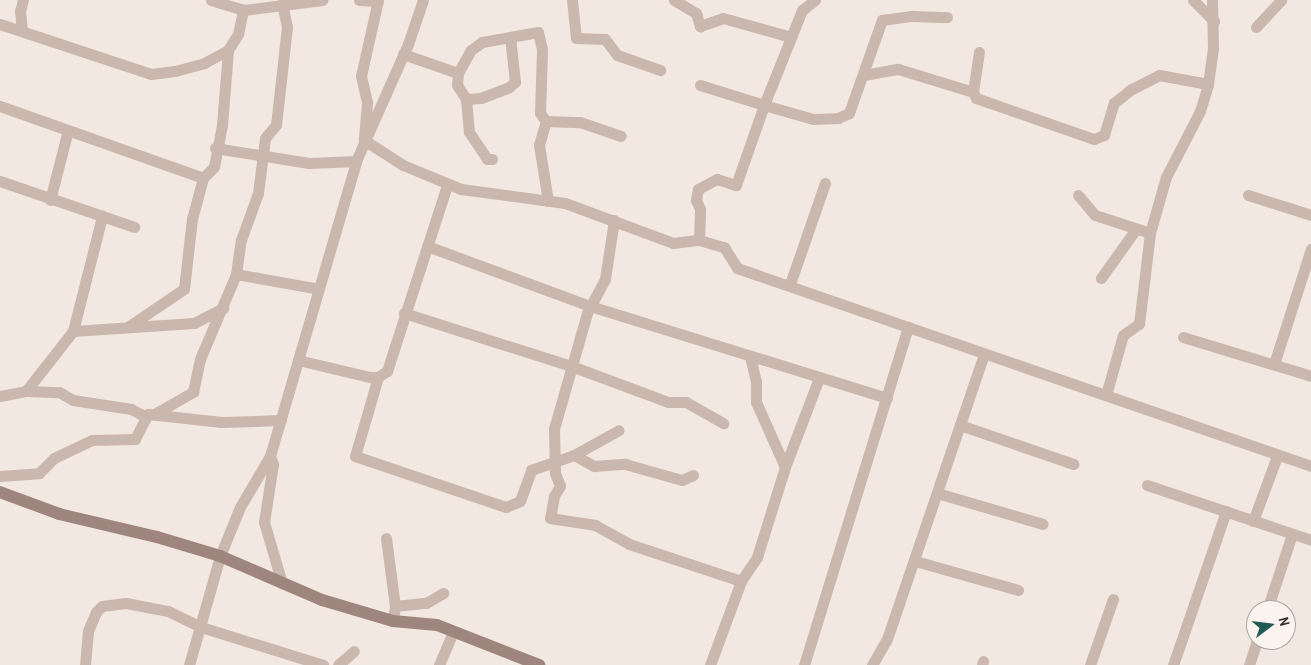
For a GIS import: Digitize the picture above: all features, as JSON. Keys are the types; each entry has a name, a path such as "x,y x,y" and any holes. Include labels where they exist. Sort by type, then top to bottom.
{"street":[{"path":"22,30 20,11 23,0"},
{"path":"211,0 243,10 283,2 322,0"},
{"path":"359,0 378,1 361,76 367,103 364,140"},
{"path":"189,665 220,556 240,507 270,456 356,160 403,54 423,0"},
{"path":"572,0 576,38 605,39 617,55 660,70"},
{"path":"674,0 696,13 700,26 722,18 791,37"},
{"path":"698,240 700,209 696,200 698,189 717,179 736,185 764,105 802,10 815,0"},
{"path":"1193,0 1214,21"},
{"path":"1106,395 1123,334 1139,324 1150,233 1166,177 1200,111 1208,84 1214,21 1212,0"},
{"path":"1256,27 1281,0"},
{"path":"0,476 39,473 54,458 92,440 135,439 140,435 151,415 193,392 200,359 236,274 241,240 258,192 265,138 276,125 287,27 283,2"},
{"path":"129,326 184,289 192,219 203,178 214,167 215,148 222,125 228,50 238,34 243,10"},
{"path":"700,85 813,119 845,116 863,75 882,20 912,16 947,17"},
{"path":"0,24 151,74 175,72 204,63 228,50"},
{"path":"492,159 487,158 469,132 466,98 457,85 458,73 471,50 482,42 538,32 542,50 540,113 546,121"},
{"path":"466,98 481,98 509,87 515,82 510,37"},
{"path":"972,92 979,52"},
{"path":"403,54 458,73"},
{"path":"863,75 898,68 972,92 976,98 1094,139 1104,135 1114,103 1130,90 1151,79 1168,75 1208,84"},
{"path":"0,106 203,178"},
{"path":"546,121 580,122 621,136"},
{"path":"546,121 540,145 548,201"},
{"path":"50,200 68,130"},
{"path":"364,140 403,165 447,185 565,203 614,220 638,233 673,243 698,240 724,247 737,268 790,284 984,354 1277,456 1311,466"},
{"path":"215,148 310,163 356,160"},
{"path":"0,181 50,200 134,227"},
{"path":"790,284 825,183"},
{"path":"447,185 404,313 387,371 378,377 355,456 506,507 520,501 531,470 574,455 619,430"},
{"path":"1078,195 1094,215 1150,233"},
{"path":"1248,195 1311,215"},
{"path":"26,391 72,331 102,216"},
{"path":"614,220 606,275 590,306 574,367 554,430 555,461 560,486 554,496 550,518 595,525 629,544 742,581"},
{"path":"1101,278 1136,229"},
{"path":"427,246 590,306 887,398"},
{"path":"1274,364 1311,249"},
{"path":"236,274 319,289"},
{"path":"72,331 194,323 217,314 223,307"},
{"path":"404,313 574,367 668,402 686,402 723,423"},
{"path":"804,665 908,327"},
{"path":"1182,337 1311,376"},
{"path":"872,665 887,639 984,354"},
{"path":"750,356 756,381 756,402 785,467"},
{"path":"298,360 378,377"},
{"path":"710,665 742,581 757,557 785,467 819,378"},
{"path":"0,396 26,391 59,392 73,400 131,409 151,415 222,422 280,420"},
{"path":"960,425 1073,464"},
{"path":"574,455 594,466 625,464 682,480 693,475"},
{"path":"270,456 272,464 264,522 282,583"},
{"path":"1253,520 1277,456"},
{"path":"1148,485 1311,540"},
{"path":"0,492 59,514 156,536 220,556 313,598 393,620 437,625 452,634 524,663 539,665"},
{"path":"937,493 1043,524"},
{"path":"1173,665 1226,511"},
{"path":"1270,600 1292,534"},
{"path":"386,538 395,606 393,620"},
{"path":"915,560 1018,590"},
{"path":"395,606 426,603 443,593"},
{"path":"1090,665 1113,599"},
{"path":"84,665 91,620 102,606 142,604 168,611 201,626 293,660 323,665"},
{"path":"439,665 452,634"},
{"path":"1249,665 1254,650"},
{"path":"338,665 354,651"}]}
